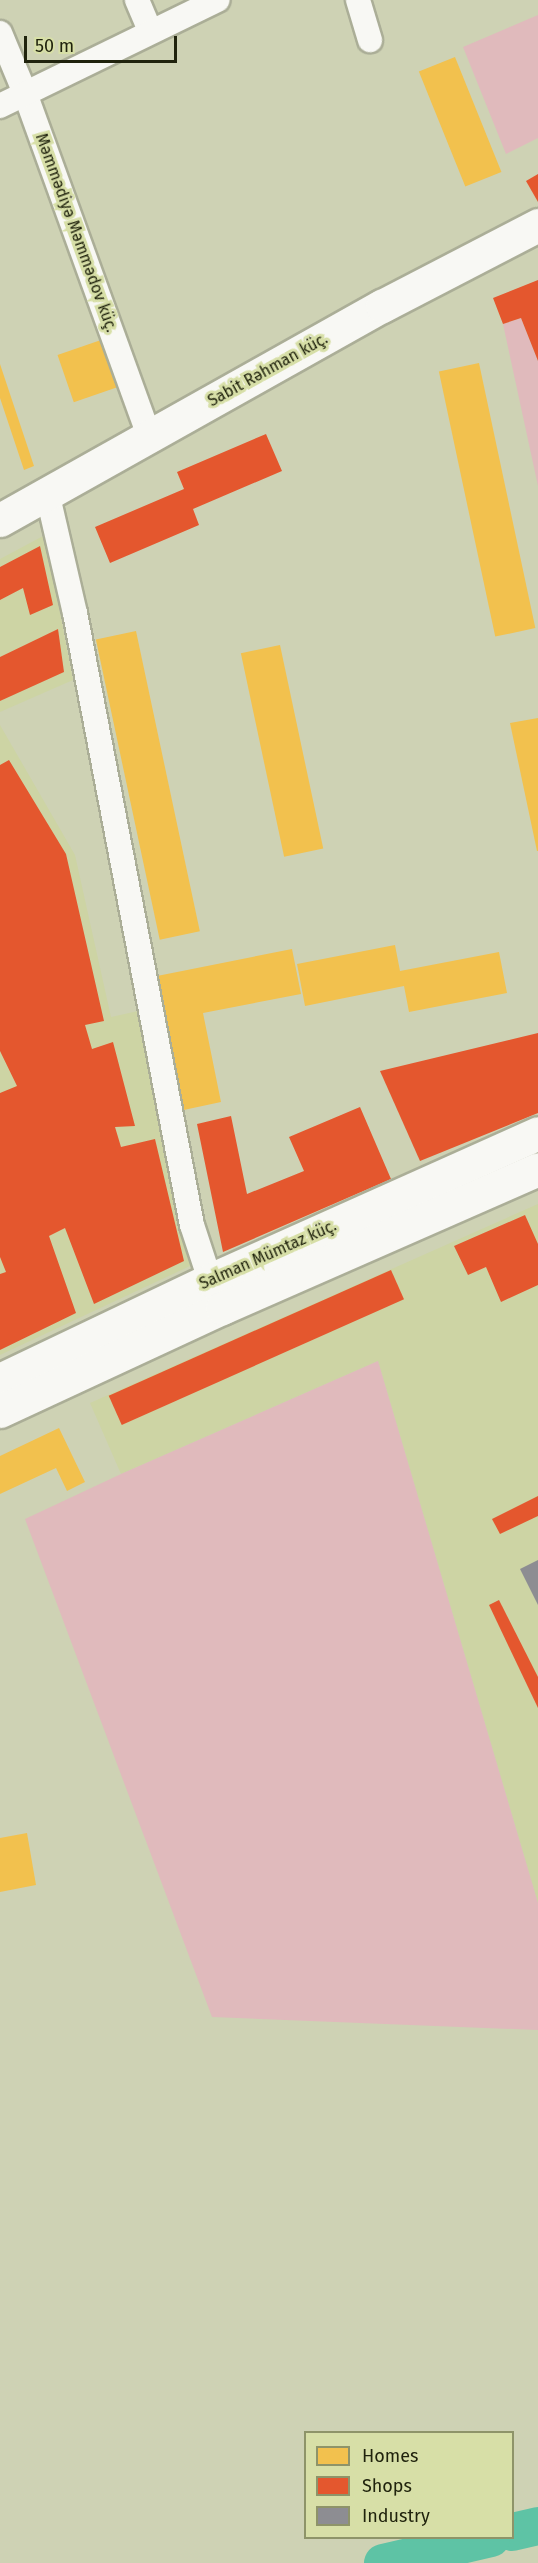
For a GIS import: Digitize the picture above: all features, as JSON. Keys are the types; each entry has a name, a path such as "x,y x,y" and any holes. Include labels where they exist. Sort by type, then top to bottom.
{"main road":[{"name":"Sabit Rəhman küç.","path":"0,520 428,281 538,225"},
{"name":"Salman Mümtaz küç.","path":"0,1380 210,1280 394,1216 476,1161 538,1133"},
{"path":"476,1161 487,1191"},
{"path":"0,1411 222,1308 394,1216 487,1191 538,1169"}],"street":[{"path":"137,0 150,31"},
{"path":"0,106 150,31 218,0"},
{"path":"357,0 370,40"},
{"name":"Məmmədiyə Məmmədov küç.","path":"0,33 25,93 149,435"},
{"path":"47,492 75,613 192,1226 210,1280"}],"shaded area":[{"path":"538,15 538,138 506,154 463,47"},
{"path":"521,318 538,361 538,486 503,324"},
{"path":"45,535 73,680 0,712 0,559"},
{"path":"0,725 75,855 111,1017 138,1011 190,1266 0,1355"},
{"path":"538,1204 538,1903 378,1361 121,1474 90,1403"},
{"path":"378,1361 538,1903 538,2030 212,2017 25,1519 121,1474"}],"building: Homes":[{"path":"455,57 501,172 465,187 419,72"},
{"path":"101,340 117,387 74,402 58,355"},
{"path":"479,363 535,628 495,637 439,372"},
{"path":"0,364 34,466 24,470 0,398"},
{"path":"136,631 200,931 160,940 96,640"},
{"path":"280,645 323,848 284,857 241,653"},
{"path":"538,718 538,851 537,851 510,723"},
{"path":"395,945 400,971 499,952 507,993 409,1012 404,986 305,1006 297,964"},
{"path":"292,949 301,994 203,1013 221,1102 179,1111 152,977"},
{"path":"59,1428 85,1482 67,1491 56,1468 0,1494 0,1456"},
{"path":"27,1833 36,1885 0,1892 0,1838"}],"building: Shops":[{"path":"538,174 538,202 526,181"},
{"path":"538,280 538,361 521,318 503,324 493,298"},
{"path":"266,434 282,471 193,509 199,525 110,563 95,527 184,489 177,472"},
{"path":"40,546 53,605 30,615 23,588 0,600 0,567"},
{"path":"58,629 64,672 0,701 0,657"},
{"path":"9,760 66,854 104,1021 85,1025 92,1049 113,1042 135,1126 115,1127 121,1147 155,1139 184,1261 94,1304 65,1228 49,1236 76,1313 0,1350 0,1274 6,1272 0,1257 0,1093 17,1086 0,1051 0,765"},
{"path":"538,1033 538,1113 420,1161 380,1071"},
{"path":"360,1107 391,1179 223,1252 197,1124 231,1116 247,1194 304,1171 289,1137"},
{"path":"525,1215 538,1244 538,1285 501,1302 486,1267 468,1275 454,1246"},
{"path":"391,1270 404,1299 122,1425 109,1396"},
{"path":"538,1496 538,1516 500,1534 492,1519"},
{"path":"499,1600 538,1677 538,1708 489,1605"}],"building: Industry":[{"path":"538,1560 538,1605 520,1569"}],"waterway":[{"path":"514,2532 538,2526"},
{"path":"383,2563 487,2539"}]}
